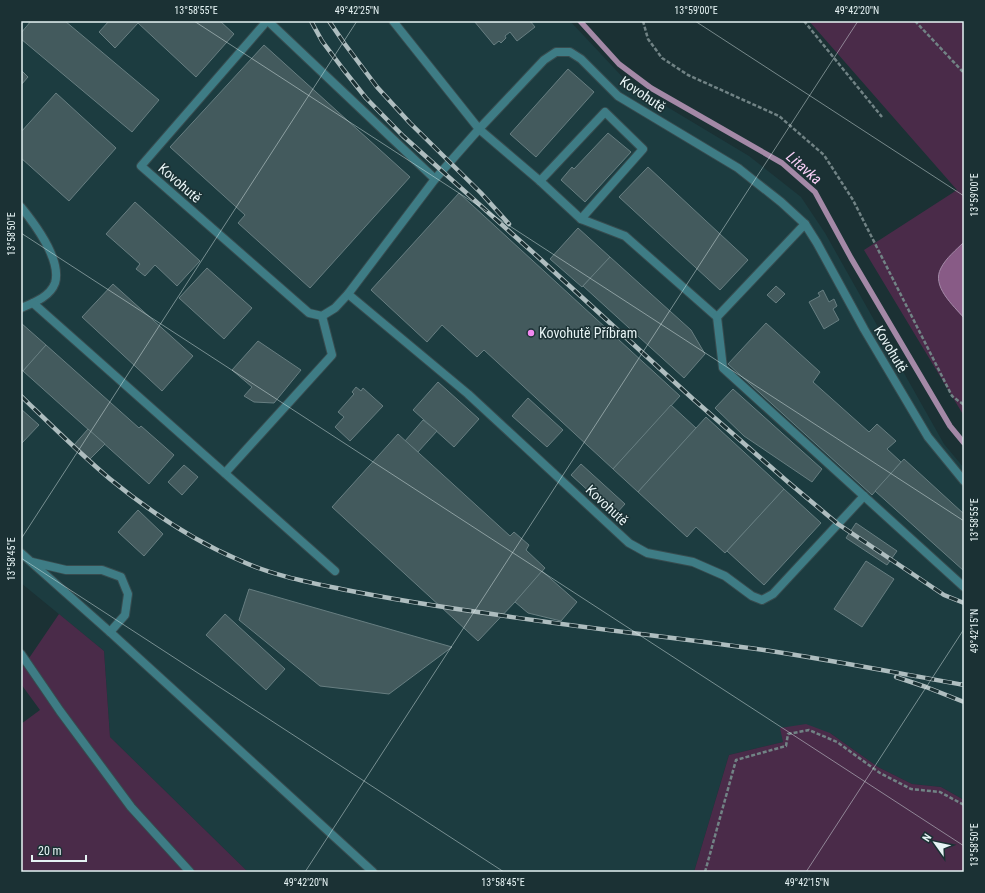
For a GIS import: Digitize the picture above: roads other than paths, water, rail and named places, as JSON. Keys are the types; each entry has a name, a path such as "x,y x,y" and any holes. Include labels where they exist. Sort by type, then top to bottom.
{"street":[{"name":"Kovohutě","path":"435,179 267,21 141,166 308,313 322,316 335,308 348,294 435,179 479,129 544,60 556,52 570,52 581,59 618,96 738,168 793,212 805,224 864,329 928,437 964,481"},
{"path":"393,21 479,129 540,181 581,219 625,236 717,318 723,368 964,587"},
{"path":"540,181 605,112 643,149 581,219"},
{"path":"21,207 34,223 50,250 56,270 55,283 47,294 33,303 21,308"},
{"path":"717,318 805,224"},
{"name":"Kovohutě","path":"348,294 468,394 629,543 646,553 693,562 724,576 752,596 762,600 772,594 864,496"},
{"path":"33,303 335,571"},
{"path":"225,473 332,355 322,316"},
{"path":"21,553 110,632 373,872"},
{"path":"31,561 66,570 102,570 121,577 128,594 125,615 110,632"},
{"path":"21,655 60,711 131,807 190,872"}],"waterway":[{"name":"Litavka","path":"580,21 619,64 651,88 782,163 815,192 851,258 950,426 964,443"}],"railway":[{"path":"311,21 322,41 366,98 403,136 693,399 838,524 944,595 964,603"},
{"path":"329,21 377,87 410,123 481,193 509,224"},
{"path":"21,396 98,469 125,491 156,513 205,544 251,565 276,574 302,581 416,603 560,624 764,650 964,685"},
{"path":"896,677 964,702"}],"place":[{"name":"Kovohutě Příbram","path":"531,333"}]}
